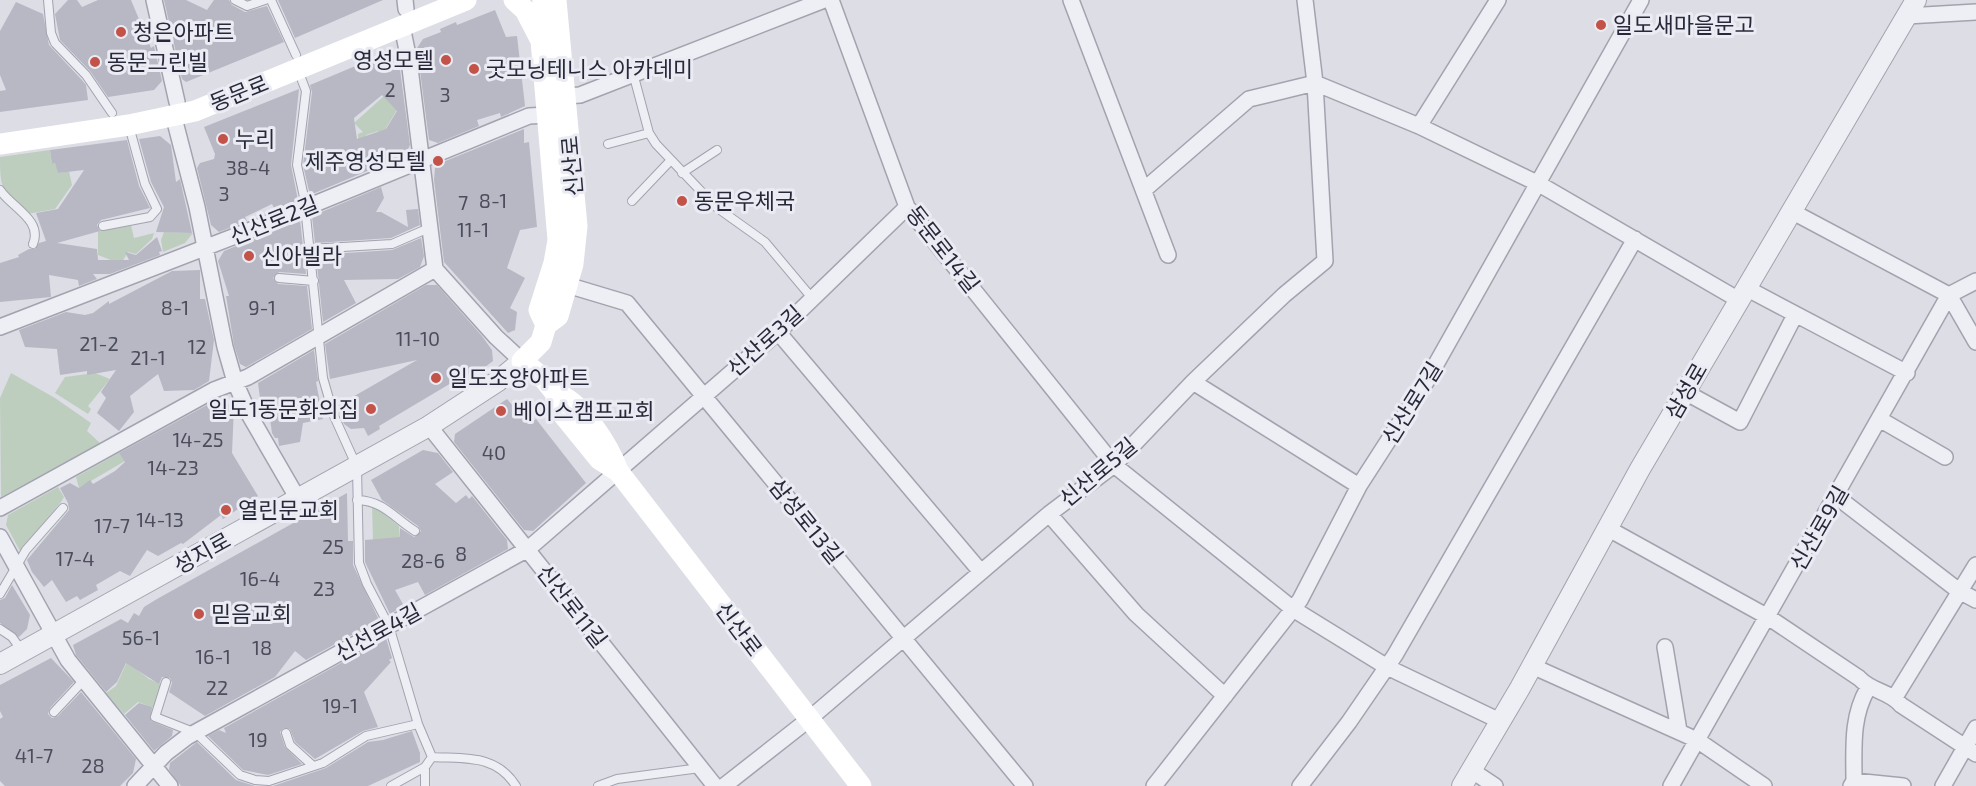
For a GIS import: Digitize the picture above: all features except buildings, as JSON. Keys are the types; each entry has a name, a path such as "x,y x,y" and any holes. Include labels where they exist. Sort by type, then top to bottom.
{"main road":[{"name":"동문로","path":"0,144 176,110 297,62 429,0"},
{"name":"동문로","path":"404,12 466,0"},
{"path":"514,0 525,10 541,41"},
{"name":"신산로","path":"543,0 541,41 558,240 539,310 546,325"},
{"name":"신산로","path":"556,0 577,226 574,258 558,316 546,325 541,342 522,361 544,379 556,394 556,406 599,459 618,471 861,786"},
{"name":"동문로","path":"0,130 121,119"}],"street":[{"path":"154,0 225,347 250,416 298,499"},
{"path":"566,96 580,95 824,0"},
{"name":"동문로14길","path":"831,0 907,207 1114,465 1293,609 1387,667 1500,721"},
{"path":"1071,0 1145,189 1168,255"},
{"path":"1305,0 1315,83"},
{"path":"1419,126 1498,0"},
{"name":"신산로7길","path":"1154,786 1293,609 1359,486 1426,382 1641,0"},
{"path":"1912,8 1976,12"},
{"name":"삼성로","path":"1467,778 1685,392 1912,8"},
{"path":"404,12 435,268 496,337 522,361"},
{"path":"1145,189 1249,99 1315,83 1419,126 1539,184 1635,239 1742,294 1795,315 1906,373"},
{"name":"신산로5길","path":"724,786 808,720 1049,514 1114,465 1194,382 1284,295 1325,261 1315,83"},
{"name":"신산로2길","path":"0,327 206,247 529,116 548,115"},
{"name":"신산로3길","path":"618,471 778,332 907,207"},
{"path":"1791,211 1949,295 1976,342"},
{"path":"1300,786 1387,667 1635,239"},
{"path":"0,508 214,390 236,382 435,268"},
{"path":"1949,295 1976,281"},
{"name":"삼성로13길","path":"567,285 627,303 1025,786"},
{"name":"신산로9길","path":"1671,786 1881,420 1949,295"},
{"path":"1685,392 1740,422 1795,315"},
{"path":"778,332 981,572"},
{"name":"성지로","path":"0,664 429,426 498,381 522,361"},
{"path":"1194,382 1359,486"},
{"path":"1881,420 1945,458"},
{"name":"신산로11길","path":"429,426 715,786"},
{"name":"신선로4길","path":"135,786 178,743 196,732 528,549 618,471"},
{"path":"1837,497 1959,591 1976,600"},
{"path":"1049,514 1136,614 1225,696"},
{"path":"1607,528 1768,617 1859,678 1868,688 1895,697 1901,705 1971,751"},
{"path":"0,537 54,635 83,681 170,786"},
{"path":"1895,697 1976,566"},
{"path":"1665,647 1679,731"},
{"path":"1532,666 1697,740 1764,786"},
{"path":"1868,688 1860,702 1854,726 1852,783 1903,786"},
{"path":"1943,786 1971,751 1976,728"},
{"path":"1467,778 1495,786"}],"lane":[{"path":"48,0 51,33 55,43 86,75 121,119 145,184 157,209 150,217 103,226"},
{"path":"235,0 247,6 265,0"},
{"path":"271,0 297,62 306,91 297,161 314,281 318,336 328,397 357,466 359,563 367,584 389,626 418,724 432,757"},
{"path":"633,73 649,133 682,173 723,213 765,242 812,298"},
{"path":"609,144 649,133"},
{"path":"682,173 717,150"},
{"path":"632,201 671,160"},
{"path":"0,190 31,222 35,233 33,244"},
{"path":"310,249 398,243 429,228"},
{"path":"279,278 314,281"},
{"path":"357,500 381,504 415,531"},
{"path":"0,594 26,550 63,508"},
{"path":"0,629 12,637 22,652"},
{"path":"54,712 83,681"},
{"path":"166,682 155,717 196,732 240,775 255,780 280,778 323,763 366,736 418,724"},
{"path":"286,733 291,747 312,765"},
{"path":"391,786 425,767 432,757"},
{"path":"432,757 482,759 501,767 516,786"},
{"path":"425,767 425,786"},
{"path":"598,786 617,779 701,768"}],"green space":[{"path":"384,96 397,110 386,128 388,134 381,137 378,131 366,135 367,141 358,140 358,134 363,132 354,123"},
{"path":"50,150 52,164 55,163 59,173 69,171 72,185 55,209 27,214 7,195 4,189 0,157"},
{"path":"131,225 134,238 154,233 152,239 136,254 128,252 121,264 98,255 98,231"},
{"path":"164,232 193,233 185,243 163,252 161,240"},
{"path":"11,373 55,398 91,423 87,431 100,443 1,497 0,398"},
{"path":"95,373 110,379 88,406 91,409 88,414 55,393 65,377"},
{"path":"119,453 125,461 79,488 76,477"},
{"path":"58,487 64,497 20,551 6,525 8,515"},
{"path":"372,505 399,526 400,539 373,540"},
{"path":"127,662 149,679 161,684 154,708 138,702 124,714 106,693 116,686"}],"place":[{"name":"일도새마을문고","path":"1601,25"},
{"name":"청은아파트","path":"121,32"},
{"name":"영성모텔","path":"446,60"},
{"name":"동문그린빌","path":"95,62"},
{"name":"굿모닝테니스 아카데미","path":"474,69"},
{"name":"누리","path":"223,139"},
{"name":"제주영성모텔","path":"438,161"},
{"name":"동문우체국","path":"682,201"},
{"name":"신아빌라","path":"249,256"},
{"name":"일도조양아파트","path":"436,378"},
{"name":"일도1동문화의집","path":"371,409"},
{"name":"베이스캠프교회","path":"501,411"},
{"name":"열린문교회","path":"226,510"},
{"name":"믿음교회","path":"199,614"}]}
